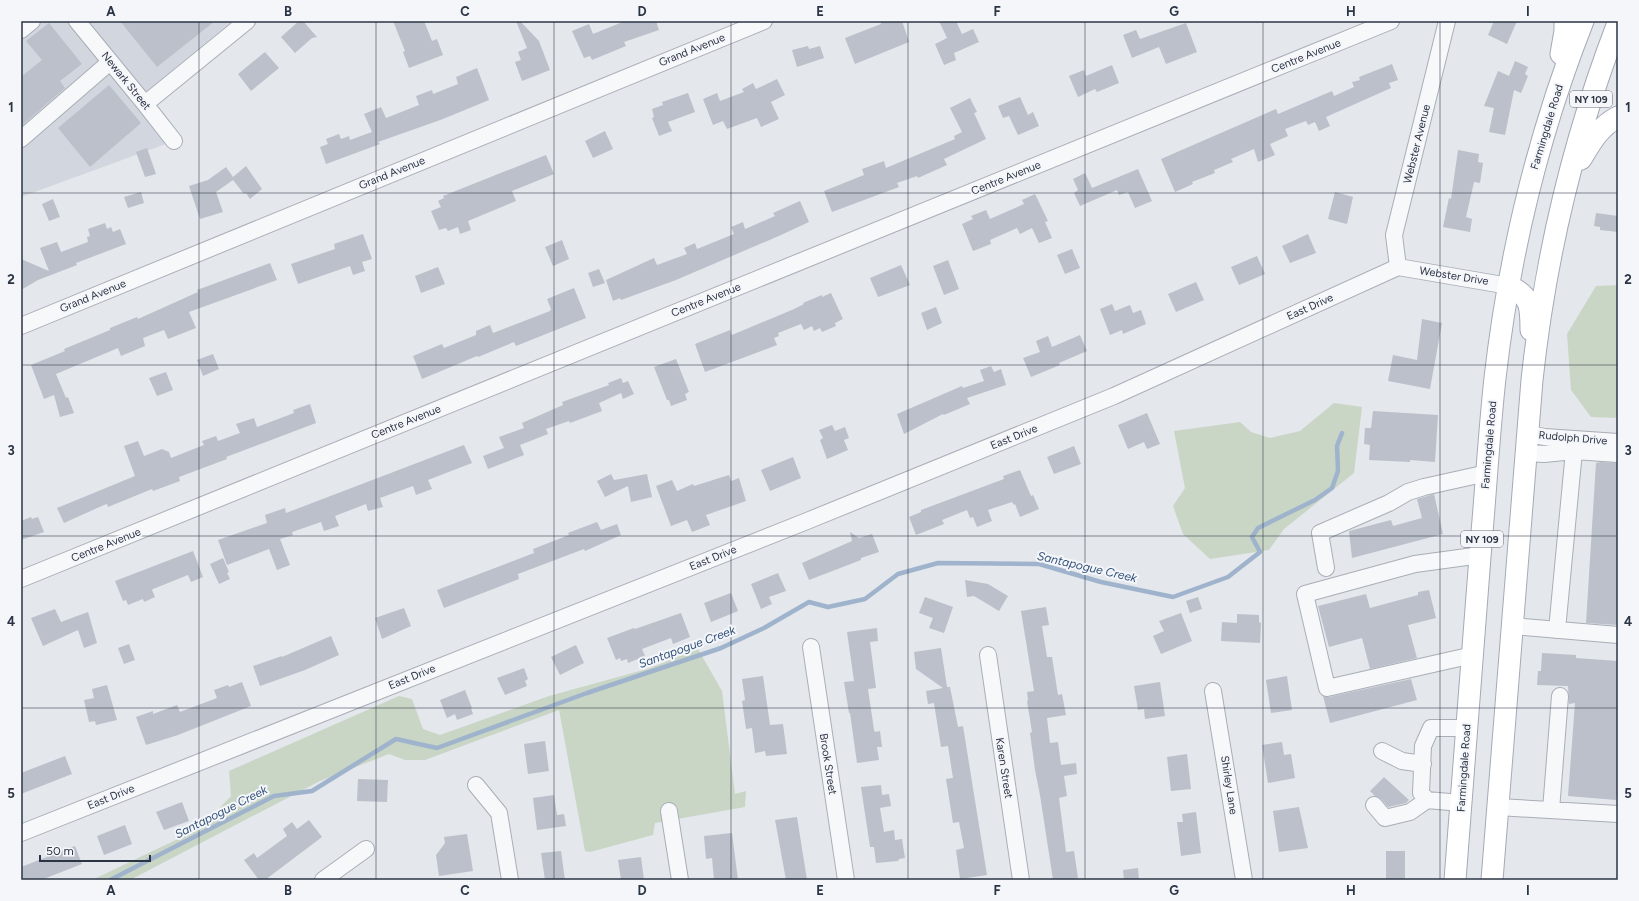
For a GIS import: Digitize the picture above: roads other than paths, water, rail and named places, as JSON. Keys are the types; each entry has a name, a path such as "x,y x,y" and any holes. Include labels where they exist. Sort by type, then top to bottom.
{"main road":[{"path":"1544,136 1566,21"},
{"name":"Farmingdale Road","path":"1454,880 1495,378 1508,286 1528,196 1544,136 1565,70 1583,21"},
{"name":"NY 109","path":"1492,880 1532,380 1546,286 1570,176 1591,100 1618,24"},
{"path":"1570,176 1597,134 1610,121 1618,117"},
{"path":"1508,286 1524,295 1530,306 1532,380"}],"street":[{"path":"21,30 32,21"},
{"name":"Newark Street","path":"77,21 174,141"},
{"path":"145,104 247,21"},
{"name":"Grand Avenue","path":"21,326 764,21"},
{"name":"Centre Avenue","path":"21,579 1391,21"},
{"name":"Webster Avenue","path":"1398,267 1394,236 1447,21"},
{"path":"21,139 110,62"},
{"name":"Webster Drive","path":"1398,267 1508,286"},
{"name":"East Drive","path":"21,833 807,521 1107,398 1398,267"},
{"name":"Rudolph Drive","path":"1527,444 1545,437 1618,442"},
{"path":"1527,444 1544,454 1574,451 1618,454"},
{"path":"1557,630 1574,451"},
{"path":"1326,568 1320,533 1389,503 1408,492 1487,473"},
{"path":"1473,656 1327,688 1306,594 1415,564 1480,555"},
{"path":"1513,626 1618,635"},
{"name":"Brook Street","path":"811,647 846,880"},
{"name":"Karen Street","path":"988,656 1021,880"},
{"name":"Shirley Lane","path":"1213,691 1244,880"},
{"path":"1551,810 1560,696"},
{"path":"1427,800 1421,793 1423,746 1431,728 1467,728"},
{"path":"1382,751 1402,761 1422,764"},
{"path":"476,784 499,813 510,880"},
{"path":"1374,806 1385,818 1410,812 1427,800 1461,803"},
{"path":"1498,807 1618,814"},
{"path":"669,811 680,880"},
{"path":"323,880 366,849"}],"waterway":[{"name":"Santapogue Creek","path":"110,880 274,796 312,791 396,739 437,748 587,693 721,648 764,628 809,602 828,607 865,599 898,574 938,563 1039,564 1101,582 1173,597 1228,577 1260,552 1252,537 1258,528 1315,500 1332,488 1338,471 1337,446 1342,433"}]}
